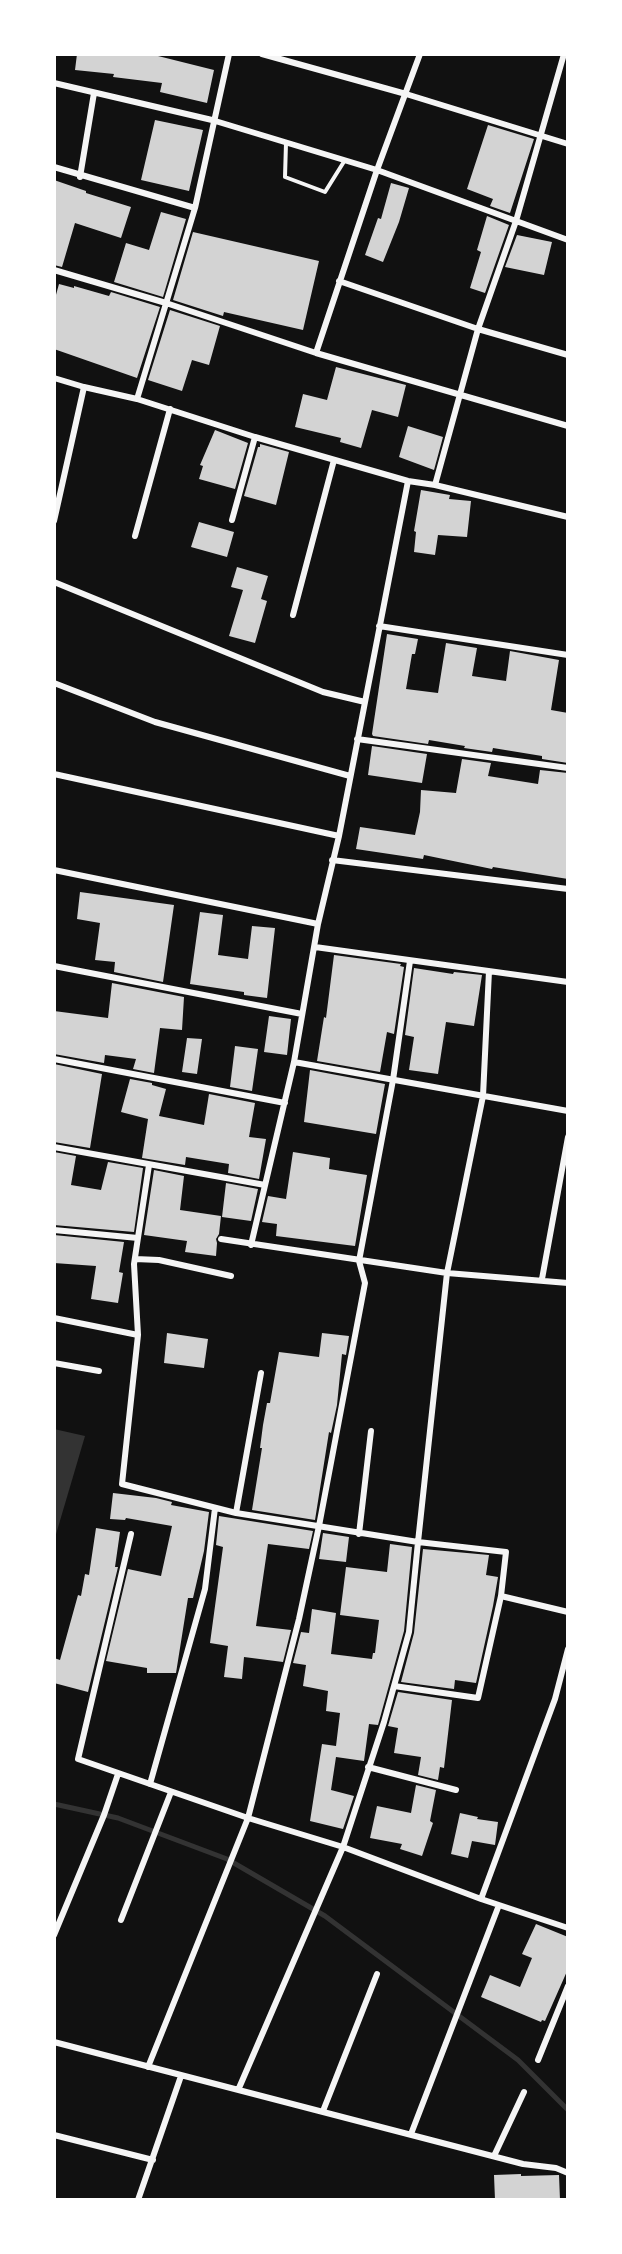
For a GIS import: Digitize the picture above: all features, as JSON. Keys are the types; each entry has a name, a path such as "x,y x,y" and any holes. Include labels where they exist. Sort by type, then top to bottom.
{"street":[{"path":"137,399 195,208 212,120 229,54"},
{"path":"262,54 406,94 568,144"},
{"path":"316,353 377,170 420,54"},
{"path":"435,485 462,395 478,329 516,222 564,54"},
{"path":"54,83 212,120 345,160 568,240"},
{"path":"80,177 94,93"},
{"path":"54,168 195,208"},
{"path":"54,270 166,303 316,353 568,426"},
{"path":"339,281 478,329 568,355"},
{"path":"54,378 137,399 255,437 408,481 435,485 568,517"},
{"path":"54,521 84,387"},
{"path":"135,536 170,409"},
{"path":"232,520 255,437"},
{"path":"293,615 334,460"},
{"path":"251,1245 294,1062 318,924 339,836 408,481"},
{"path":"54,582 323,692 365,702"},
{"path":"378,627 568,655"},
{"path":"54,683 155,722 350,776"},
{"path":"357,739 568,768"},
{"path":"54,774 339,836"},
{"path":"332,860 568,889"},
{"path":"54,870 318,924"},
{"path":"315,947 568,982"},
{"path":"148,2067 248,1818 299,1619 365,1283 359,1261 393,1080 410,961"},
{"path":"54,966 302,1014"},
{"path":"239,2088 343,1847 384,1722 409,1632 447,1273 483,1096 489,971"},
{"path":"54,1059 285,1103"},
{"path":"294,1062 568,1112"},
{"path":"542,1279 568,1137"},
{"path":"54,1147 265,1185"},
{"path":"149,1165 135,1259 138,1335 122,1484 236,1513 359,1534 506,1552 501,1596 478,1698 394,1686"},
{"path":"54,1230 138,1238"},
{"path":"221,1239 447,1273 542,1279 568,1283"},
{"path":"135,1259 159,1260 231,1276"},
{"path":"54,1318 138,1335"},
{"path":"54,1363 99,1371"},
{"path":"236,1513 261,1373"},
{"path":"359,1534 371,1431"},
{"path":"150,1784 205,1589 215,1508"},
{"path":"131,1534 78,1759 248,1818 343,1847 482,1899 568,1928"},
{"path":"501,1596 568,1612"},
{"path":"482,1899 555,1699 568,1650"},
{"path":"368,1767 456,1790"},
{"path":"54,1935 105,1815 118,1774"},
{"path":"121,1920 171,1792"},
{"path":"411,2134 499,1905"},
{"path":"323,2111 377,1974"},
{"path":"538,2060 568,1986"},
{"path":"54,2042 181,2076 239,2088 523,2164 556,2168 568,2173"},
{"path":"138,2200 181,2076"},
{"path":"494,2156 524,2092"},
{"path":"54,2135 153,2160"}],"lane":[{"path":"286,143 285,177 325,192 345,160"}],"shaded area":[{"path":"54,1429 85,1436 54,1541"}],"building":[{"path":"77,54 158,54 158,56 214,70 207,103 160,92 162,83 113,77 114,74 75,70"},
{"path":"155,120 203,130 189,191 141,180"},
{"path":"488,125 534,139 510,213 490,206 493,199 467,189"},
{"path":"54,180 131,207 121,238 75,223 62,267 54,265"},
{"path":"391,183 409,188 399,222 383,262 365,255 378,218 381,219"},
{"path":"161,212 186,219 163,297 114,282 126,243 149,250"},
{"path":"487,216 509,225 485,293 470,288 481,252 477,250"},
{"path":"193,232 319,261 303,330 224,312 223,316 173,300"},
{"path":"517,235 552,242 544,275 505,267"},
{"path":"59,284 109,296 111,292 160,307 137,378 54,349 54,302"},
{"path":"170,310 220,326 209,365 192,360 182,391 148,380"},
{"path":"336,367 406,385 398,417 372,410 361,448 340,442 341,438 295,427 303,394 327,400"},
{"path":"408,426 443,437 434,470 399,457"},
{"path":"215,430 248,443 235,489 199,479 203,466 200,465"},
{"path":"260,444 289,452 276,505 244,496"},
{"path":"421,490 450,495 449,499 471,501 467,537 438,535 435,555 414,552 416,532 414,531"},
{"path":"199,522 234,532 227,557 191,547"},
{"path":"237,567 268,576 261,599 267,601 255,643 229,636 243,590 231,587"},
{"path":"387,634 418,639 415,654 412,654 406,689 438,693 446,643 477,648 472,676 506,681 510,651 559,660 551,710 568,713 568,763 493,748 492,752 429,740 428,744 373,736"},
{"path":"372,746 427,754 422,783 368,775"},
{"path":"462,759 491,763 488,776 538,784 540,770 568,773 568,879 493,867 492,869 424,855 423,859 356,849 360,827 415,835 420,812 421,790 456,793"},
{"path":"80,892 174,905 163,982 114,972 115,962 95,960 100,923 77,919"},
{"path":"200,912 223,915 218,955 248,959 252,926 275,928 267,998 190,984"},
{"path":"334,955 401,964 400,966 404,967 394,1034 387,1032 380,1072 317,1061 324,1017 326,1018"},
{"path":"414,968 453,974 454,972 482,975 474,1026 446,1022 438,1074 409,1070 414,1037 405,1035"},
{"path":"112,983 184,997 182,1030 160,1028 154,1073 133,1069 136,1059 105,1055 104,1063 54,1054 54,1011 108,1018"},
{"path":"269,1016 291,1019 287,1055 264,1052"},
{"path":"187,1038 202,1039 197,1074 182,1072"},
{"path":"235,1046 258,1049 252,1091 230,1087"},
{"path":"54,1064 102,1074 90,1148 54,1142"},
{"path":"310,1070 385,1084 376,1134 304,1122"},
{"path":"130,1079 152,1083 152,1085 166,1089 159,1116 204,1125 209,1094 255,1103 249,1137 266,1139 259,1179 228,1173 229,1164 186,1157 185,1165 142,1158 148,1119 121,1112"},
{"path":"54,1152 76,1156 71,1185 101,1190 108,1162 143,1168 134,1232 54,1225"},
{"path":"293,1152 330,1158 329,1169 367,1175 355,1246 276,1236 277,1224 262,1222 268,1196 286,1199"},
{"path":"154,1170 184,1176 180,1210 221,1216 219,1234 216,1239 216,1256 185,1252 187,1241 144,1235"},
{"path":"226,1183 258,1189 251,1221 222,1217"},
{"path":"54,1235 124,1242 119,1272 123,1273 118,1303 91,1299 96,1266 54,1263"},
{"path":"167,1333 208,1339 204,1368 164,1363"},
{"path":"322,1333 349,1336 346,1355 342,1354 337,1405 331,1433 329,1432 315,1520 252,1510 262,1448 260,1448 263,1425 267,1403 270,1403 279,1352 319,1357"},
{"path":"113,1493 156,1498 172,1502 171,1505 209,1512 204,1551 193,1598 188,1598 176,1673 147,1673 147,1668 106,1661 128,1569 161,1576 172,1526 126,1518 125,1520 110,1519"},
{"path":"219,1516 313,1531 309,1549 268,1544 256,1626 291,1630 283,1662 244,1657 242,1679 224,1677 228,1646 210,1643 223,1547 216,1545"},
{"path":"96,1528 120,1532 115,1567 118,1567 88,1692 54,1683 54,1658 60,1660 78,1595 81,1596 85,1574 89,1575"},
{"path":"323,1533 349,1537 346,1562 319,1559"},
{"path":"390,1544 412,1547 404,1631 378,1725 369,1724 364,1761 336,1757 331,1790 354,1796 343,1829 310,1821 322,1744 336,1746 340,1713 326,1711 328,1691 303,1686 306,1665 293,1663 301,1632 309,1633 312,1609 336,1613 331,1654 372,1659 375,1653 379,1620 340,1615 346,1567 387,1572"},
{"path":"423,1549 489,1555 486,1575 498,1577 476,1683 455,1680 454,1689 401,1682 414,1633"},
{"path":"398,1692 452,1700 444,1768 440,1767 438,1780 418,1775 421,1757 394,1753 398,1728 388,1726"},
{"path":"416,1785 436,1790 430,1821 433,1823 422,1856 400,1849 402,1844 370,1838 377,1806 411,1813"},
{"path":"460,1813 478,1817 477,1819 498,1822 495,1845 472,1841 468,1858 451,1854"},
{"path":"536,1924 568,1937 568,1969 545,2021 541,2022 481,1997 490,1975 520,1987 532,1958 522,1954"},
{"path":"521,2174 521,2176 559,2175 560,2200 495,2200 494,2175"}],"waterway":[{"path":"54,1804 118,1818 227,1859 325,1916 518,2060 568,2110"}]}
